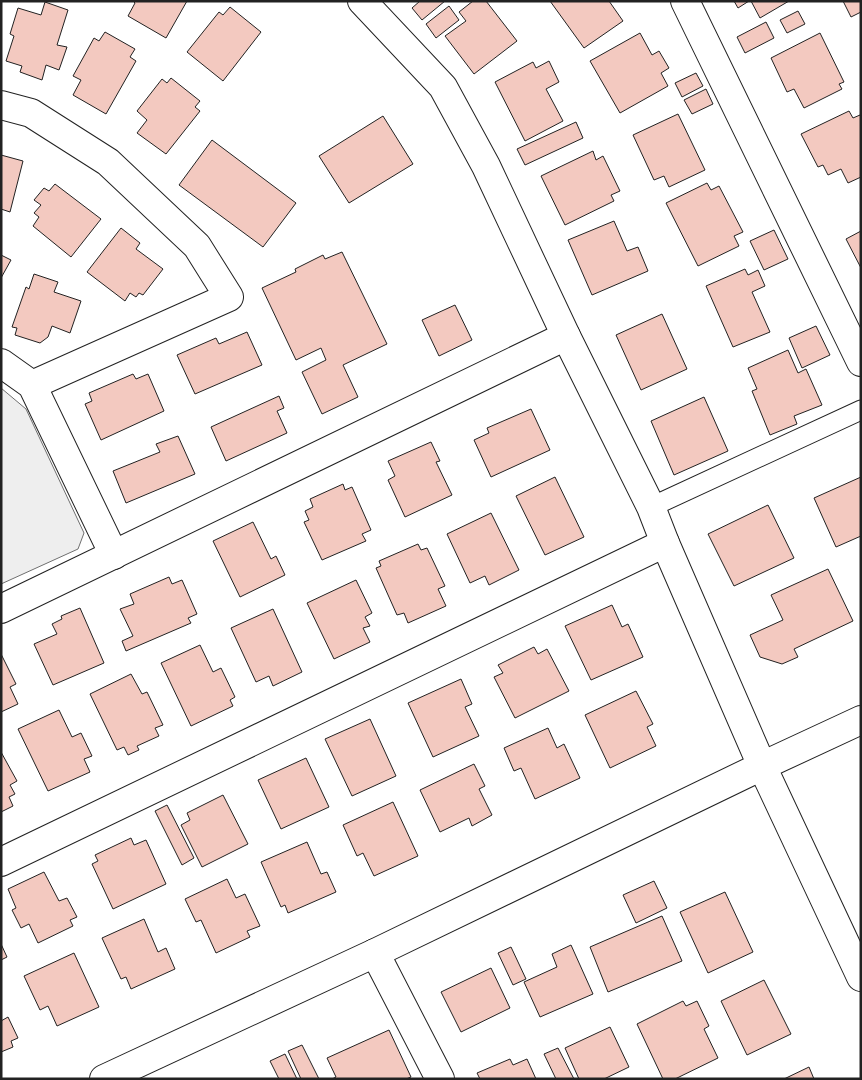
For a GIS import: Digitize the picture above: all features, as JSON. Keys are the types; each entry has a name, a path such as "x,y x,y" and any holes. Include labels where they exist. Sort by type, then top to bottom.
{"street":[{"path":"362,1 443,87 486,166 566,336 651,507 762,766 861,977"},
{"path":"685,1 861,362"},
{"path":"1,105 31,113 108,162 196,246 229,297 32,385"},
{"path":"1,609 566,336"},
{"path":"1,363 32,385 114,554"},
{"path":"1,862 665,543"},
{"path":"104,1079 375,953 861,720"},
{"path":"375,953 440,1079"}],"lane":[{"path":"651,507 861,410"}],"shaded area":[{"path":"1,388 26,409 84,533 78,549 1,584"}],"building":[{"path":"133,1 187,1 166,38 128,16 135,3"},
{"path":"420,1 445,1 422,20 412,8"},
{"path":"473,1 486,1 517,41 474,74 445,36 466,21 459,12"},
{"path":"550,1 609,1 623,21 584,48"},
{"path":"734,1 749,1 738,8"},
{"path":"751,1 789,1 760,18"},
{"path":"843,1 861,1 861,12 851,17"},
{"path":"45,2 68,10 57,45 67,47 59,70 46,65 42,80 20,72 22,66 6,61 14,36 10,34 18,8 41,15"},
{"path":"449,6 459,20 436,38 426,24"},
{"path":"230,7 261,32 223,81 187,52 219,12 223,15"},
{"path":"798,11 805,24 787,33 780,20"},
{"path":"766,22 774,38 745,53 737,37"},
{"path":"105,32 135,49 130,57 136,61 106,114 73,95 81,80 73,76 94,38 99,41"},
{"path":"640,33 652,55 659,51 669,68 661,73 668,86 620,113 590,61"},
{"path":"820,33 844,82 839,84 842,89 804,108 794,89 787,92 771,58"},
{"path":"549,61 559,82 546,89 563,121 525,141 495,82 533,62 536,68"},
{"path":"696,73 703,86 682,97 675,83"},
{"path":"171,78 200,101 195,107 200,111 166,154 137,133 147,120 137,111 162,79 167,83"},
{"path":"706,89 713,104 692,114 684,100"},
{"path":"849,111 853,118 860,115 861,117 861,177 848,183 841,169 828,175 823,165 818,167 801,134"},
{"path":"678,114 705,170 669,187 664,176 654,180 633,135"},
{"path":"383,116 413,164 349,203 319,156"},
{"path":"576,122 583,138 525,165 517,149"},
{"path":"212,140 296,203 263,247 179,185"},
{"path":"593,151 596,160 603,156 620,191 611,195 614,201 565,225 541,176"},
{"path":"1,155 23,161 10,212 1,209"},
{"path":"707,183 711,190 719,186 743,232 734,236 739,246 698,266 666,203"},
{"path":"55,184 101,219 71,257 33,226 39,217 34,213 41,205 34,200 44,188 49,191"},
{"path":"614,221 627,251 638,247 648,271 592,295 568,240"},
{"path":"121,228 140,243 136,249 163,269 143,295 139,293 136,297 130,293 125,301 87,272"},
{"path":"774,230 788,259 764,270 750,241"},
{"path":"861,231 861,268 846,239"},
{"path":"342,252 387,344 343,365 358,397 322,414 302,372 326,360 321,348 296,360 262,288 296,272 295,269 323,255 325,259"},
{"path":"1,255 11,260 1,278"},
{"path":"745,269 748,275 758,270 765,286 752,292 770,332 733,347 706,286"},
{"path":"34,274 58,282 54,292 81,301 70,333 52,326 48,337 40,343 15,335 17,328 12,327 26,287 29,289"},
{"path":"455,305 472,340 439,356 422,320"},
{"path":"662,314 687,369 641,390 616,335"},
{"path":"816,326 830,355 802,368 789,338"},
{"path":"247,332 262,365 195,394 177,355 216,338 219,344"},
{"path":"788,350 798,373 806,369 822,405 794,416 797,424 770,435 752,391 757,389 748,368"},
{"path":"133,374 136,379 148,374 164,411 101,440 85,404 92,401 89,393"},
{"path":"279,396 284,408 277,411 287,433 226,461 211,427"},
{"path":"704,397 728,451 674,475 651,421"},
{"path":"531,409 550,450 491,477 474,440 489,433 487,428"},
{"path":"178,436 195,474 126,503 113,471 160,452 156,444"},
{"path":"431,442 440,461 436,462 452,495 405,517 388,480 395,476 388,461"},
{"path":"555,477 584,537 545,555 516,496"},
{"path":"861,477 861,536 836,547 814,498"},
{"path":"343,484 345,490 352,487 371,530 362,534 366,541 322,560 304,522 309,520 305,511 313,507 310,499"},
{"path":"768,505 794,558 734,586 708,534"},
{"path":"491,513 519,570 489,585 485,576 470,583 447,534"},
{"path":"253,522 271,559 276,556 285,575 240,597 213,541"},
{"path":"418,544 421,550 427,548 445,586 438,589 446,606 408,623 404,613 397,615 376,568 381,566 379,561"},
{"path":"828,569 853,621 794,649 798,657 782,664 760,657 750,635 783,620 771,595"},
{"path":"169,577 172,584 182,580 197,614 188,618 191,623 126,651 122,641 133,636 120,609 134,604 130,594"},
{"path":"356,580 372,613 365,617 370,626 363,628 370,642 334,659 307,603"},
{"path":"612,605 622,627 628,624 643,657 591,680 565,626"},
{"path":"80,608 104,663 53,685 34,644 57,634 52,624 62,619 61,616"},
{"path":"273,609 302,672 273,686 269,676 256,682 231,628"},
{"path":"200,645 213,672 221,668 235,697 230,700 233,706 191,726 161,663"},
{"path":"534,647 538,654 547,649 569,691 515,718 494,677 503,673 498,665"},
{"path":"1,654 16,684 10,687 18,704 1,712"},
{"path":"131,674 142,694 147,692 163,725 155,728 159,736 137,746 139,750 128,755 124,747 117,750 90,694"},
{"path":"461,679 472,704 465,707 479,736 433,757 408,703"},
{"path":"636,691 653,724 647,727 656,746 610,768 585,715"},
{"path":"59,710 72,737 81,733 92,756 84,759 90,772 48,791 18,729"},
{"path":"370,719 396,776 352,796 325,739"},
{"path":"548,728 557,748 564,744 580,778 535,799 521,768 514,771 504,748"},
{"path":"1,752 17,781 10,785 15,794 9,797 13,806 1,812"},
{"path":"306,758 329,807 281,829 258,780"},
{"path":"474,764 485,786 479,789 492,815 472,826 469,818 440,832 420,790"},
{"path":"223,795 248,844 202,867 181,825 190,820 187,813"},
{"path":"393,802 418,856 374,876 363,853 357,856 343,825"},
{"path":"167,805 194,858 182,865 155,811"},
{"path":"131,838 134,845 146,840 166,884 113,909 92,864 98,861 95,855"},
{"path":"307,842 321,874 327,872 336,892 288,913 285,905 281,907 261,862"},
{"path":"44,872 59,901 67,898 77,917 70,920 73,926 38,943 29,924 21,928 12,910 16,908 8,889"},
{"path":"227,879 236,898 245,894 260,926 247,931 250,937 216,953 201,920 196,922 185,899"},
{"path":"654,881 667,908 636,923 623,895"},
{"path":"725,892 753,952 708,973 680,912"},
{"path":"662,916 682,961 608,992 590,947"},
{"path":"144,919 158,952 166,948 175,969 131,989 126,977 121,979 102,938"},
{"path":"1,944 7,957 1,960"},
{"path":"571,945 593,994 540,1017 524,982 557,967 552,954"},
{"path":"511,947 526,979 513,985 498,953"},
{"path":"74,953 99,1007 57,1026 48,1006 40,1010 24,976"},
{"path":"491,968 510,1008 461,1032 441,992"},
{"path":"764,980 791,1034 747,1055 721,1001"},
{"path":"683,1001 686,1006 697,1001 709,1026 704,1029 718,1058 675,1079 663,1079 637,1024"},
{"path":"8,1017 18,1038 11,1041 13,1047 1,1052 1,1021"},
{"path":"610,1027 629,1067 604,1079 579,1079 565,1048"},
{"path":"389,1030 411,1077 406,1079 332,1079 336,1077 327,1058"},
{"path":"302,1045 319,1079 301,1079 288,1051"},
{"path":"558,1048 574,1079 556,1079 544,1054"},
{"path":"285,1054 297,1079 279,1079 270,1061"},
{"path":"510,1059 513,1065 527,1059 536,1079 480,1079 477,1073"},
{"path":"809,1067 814,1079 784,1079"}]}
